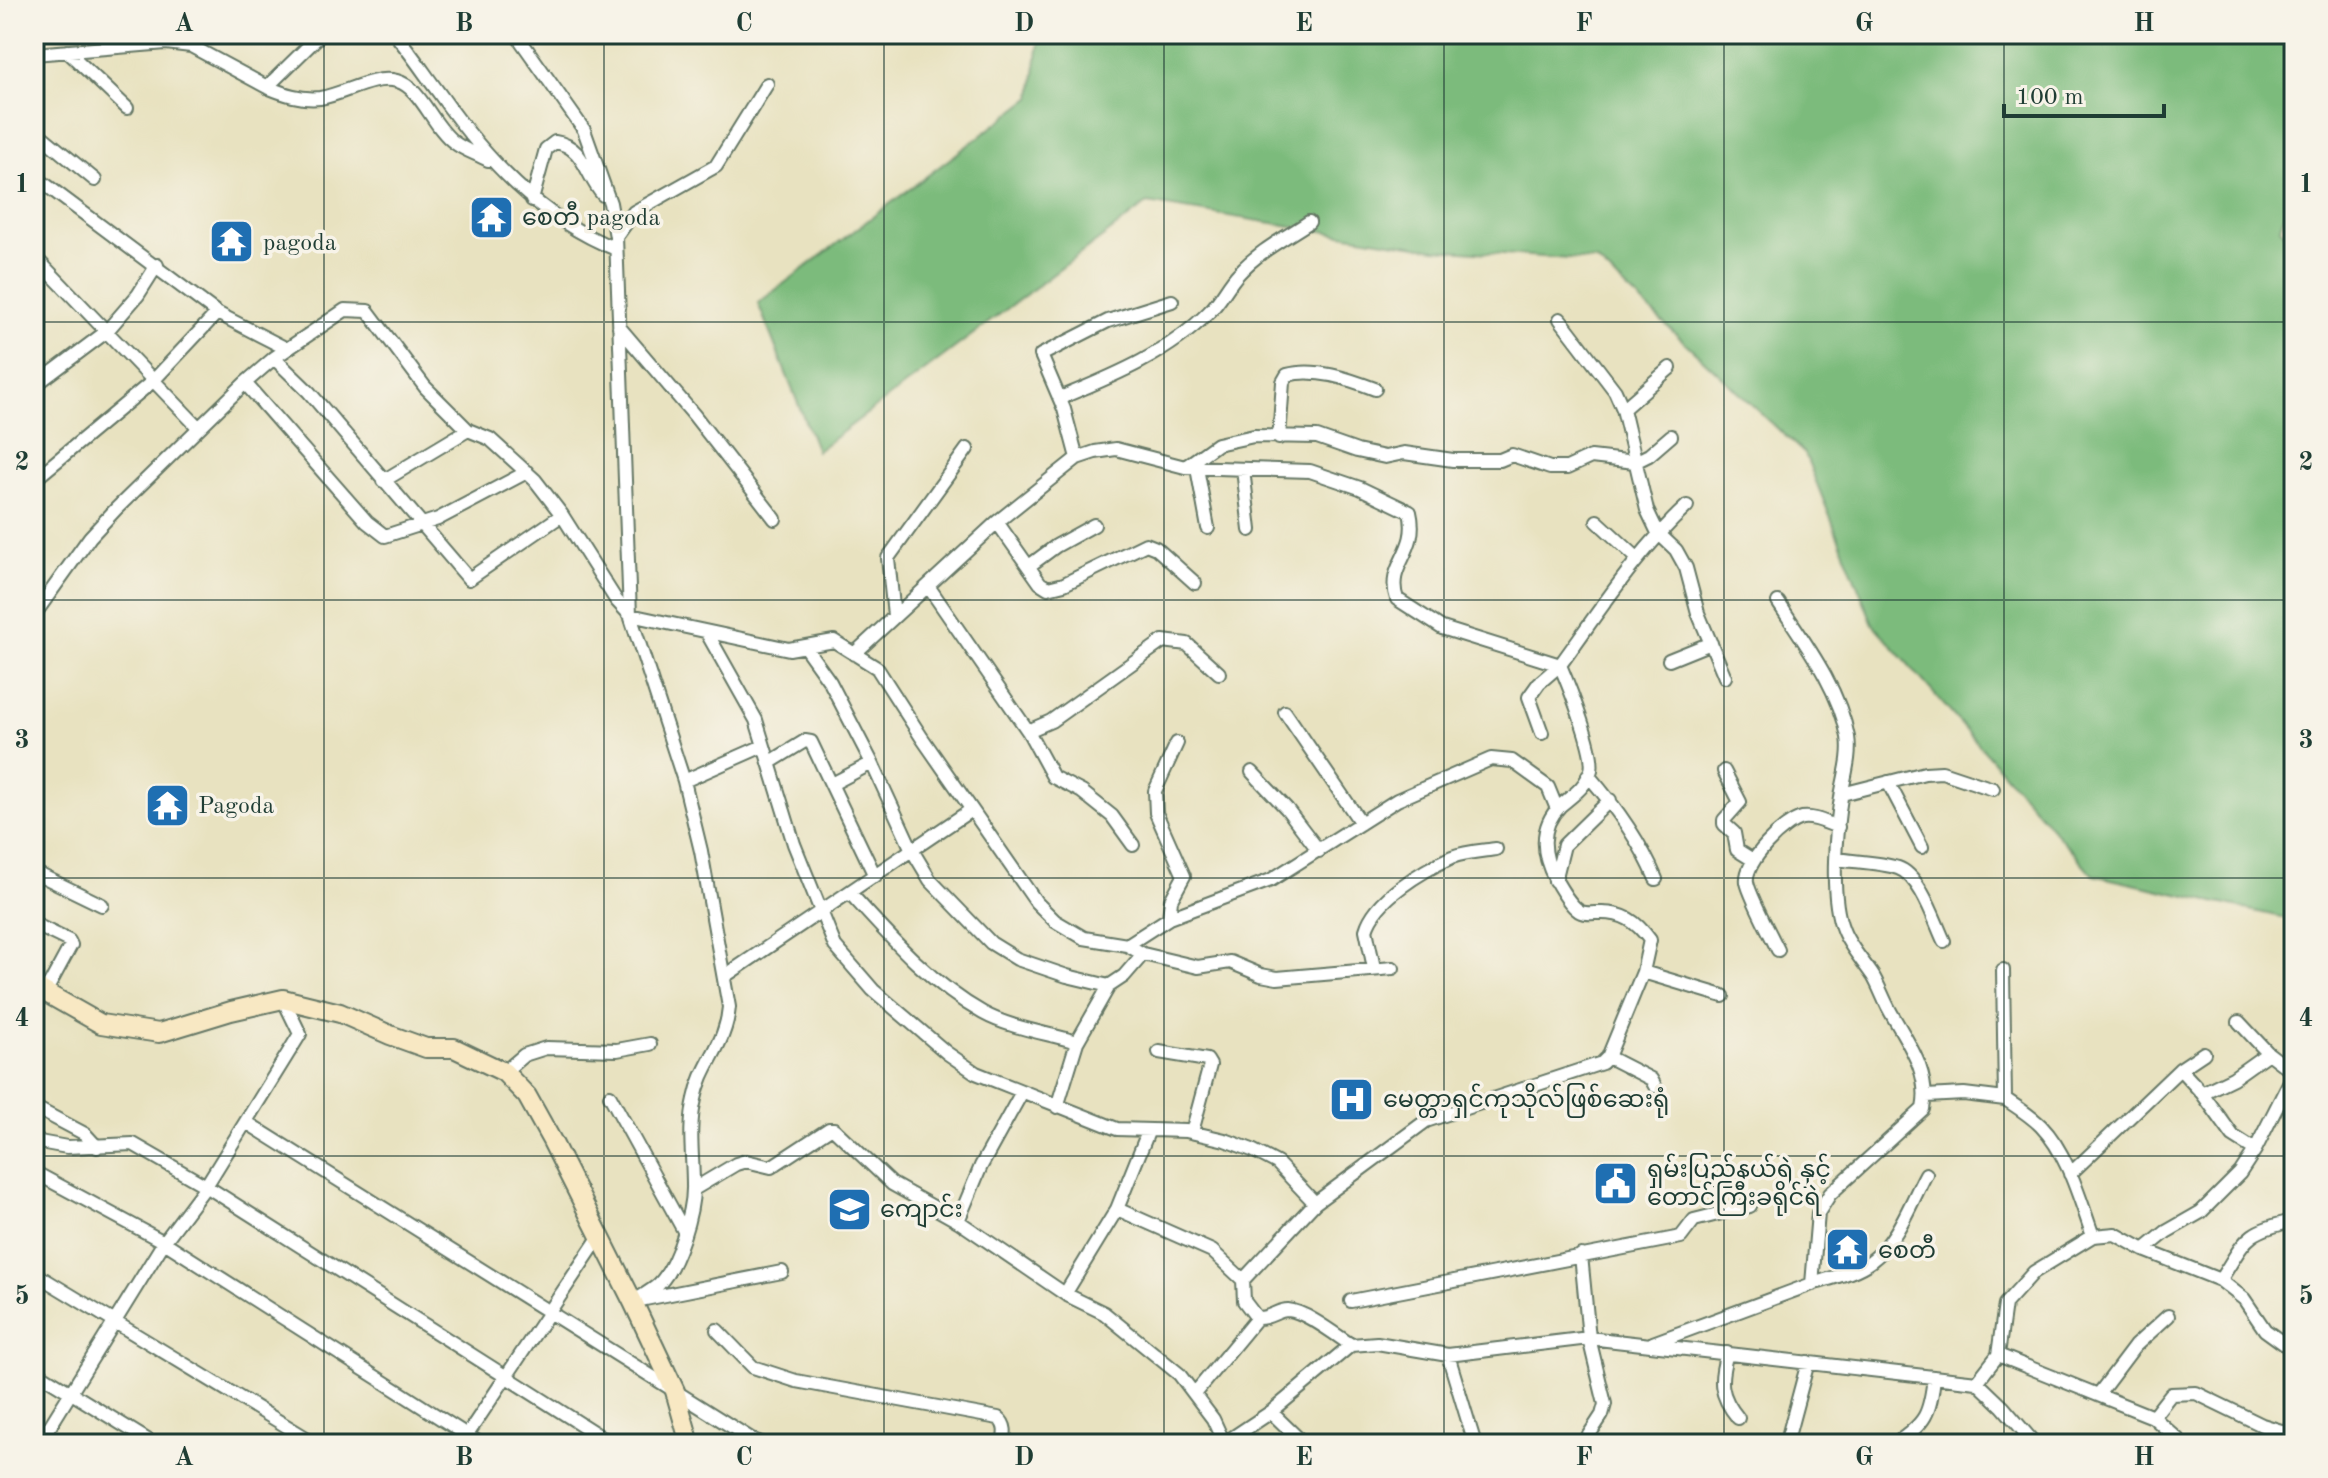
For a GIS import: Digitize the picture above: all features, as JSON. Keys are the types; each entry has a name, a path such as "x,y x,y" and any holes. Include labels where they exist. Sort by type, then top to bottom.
{"street":[{"path":"267,87 321,34"},
{"path":"395,34 471,137 532,200 590,239 616,243"},
{"path":"516,34 584,130 610,203 616,243 630,615 684,781 701,851 729,1007 728,1027 702,1076 695,1098 690,1139 694,1189 674,1262 659,1284 633,1302"},
{"path":"34,54 166,43 191,46 290,96 319,98 385,79 401,82 416,93 435,124 455,143 494,163"},
{"path":"67,51 127,108"},
{"path":"616,243 634,212 716,166 767,84"},
{"path":"34,130 95,180"},
{"path":"532,200 546,149 555,142 565,143 575,150 599,191 610,203"},
{"path":"34,176 157,265 217,313 287,349"},
{"path":"1060,398 1125,371 1162,350 1211,311 1237,274 1259,254 1309,222"},
{"path":"34,256 199,428"},
{"path":"34,386 106,332 138,295 157,265"},
{"path":"1077,458 1060,398 1041,355 1108,321 1172,301"},
{"path":"34,615 90,537 245,383 274,358 345,310 368,311 425,387 468,430 490,439 527,472 562,515 616,600 630,615 789,649 834,641 877,668 971,810 1036,902 1055,921 1084,938 1127,945 1143,954 1198,967 1230,962 1277,978 1393,968"},
{"path":"34,480 153,381 217,313"},
{"path":"1560,319 1615,391 1623,409 1647,510 1658,533 1676,550 1686,568 1698,613 1725,677"},
{"path":"619,327 694,415 775,519"},
{"path":"274,358 309,392 469,579 562,515"},
{"path":"1623,409 1670,368"},
{"path":"1279,438 1283,382 1287,375 1295,372 1341,377 1375,389"},
{"path":"245,383 367,522 385,536 438,519 527,472"},
{"path":"383,481 468,430"},
{"path":"1191,468 1217,444 1254,436 1317,437 1385,457 1404,453 1453,460 1500,460 1512,455 1550,468 1567,468 1591,457 1635,462 1649,455 1671,436"},
{"path":"894,616 888,558 967,449"},
{"path":"854,654 997,522 1077,458 1116,449 1191,468 1310,471 1360,488 1410,512 1414,526 1412,540 1393,580 1397,599 1442,628 1560,665"},
{"path":"1191,468 1208,528"},
{"path":"1243,469 1250,530"},
{"path":"1542,733 1529,697 1539,683 1560,665 1637,558 1687,506"},
{"path":"1597,521 1637,558"},
{"path":"997,522 1040,583 1055,588 1146,544 1156,548 1195,583"},
{"path":"1029,566 1056,546 1094,525"},
{"path":"928,586 1028,731 1053,777 1082,792 1112,816 1133,845"},
{"path":"1778,602 1807,646 1835,698 1848,738 1836,859 1838,913 1843,932 1873,977 1923,1071 1926,1096 1923,1109 1830,1194 1818,1213 1812,1284"},
{"path":"707,633 756,720 794,844 835,946 873,990 947,1053 976,1073 1117,1129 1192,1132 1225,1140 1277,1163 1315,1203"},
{"path":"1028,731 1051,721 1163,641 1187,644 1219,673"},
{"path":"1669,660 1711,643"},
{"path":"805,647 830,682 912,850 930,880 991,943 1017,959 1109,986"},
{"path":"1243,1280 1315,1203 1426,1121 1595,1068 1608,1057 1643,972 1650,940 1630,918 1614,912 1583,913 1555,881 1544,852 1543,837 1557,809 1582,788 1592,767 1584,731 1560,665"},
{"path":"1285,712 1361,823"},
{"path":"769,763 805,741 811,742 875,876"},
{"path":"1169,918 1171,900 1184,876 1156,813 1155,791 1177,743"},
{"path":"684,781 763,746"},
{"path":"1127,945 1169,918 1271,880 1397,800 1491,759 1512,761 1548,787 1557,809"},
{"path":"832,784 872,763"},
{"path":"1724,771 1740,802 1724,824 1734,833 1737,850 1753,860"},
{"path":"1252,772 1287,809 1319,851"},
{"path":"1842,794 1925,773 1942,772 1993,789"},
{"path":"1588,775 1610,800 1656,879"},
{"path":"1888,782 1922,847"},
{"path":"1555,881 1564,845 1610,800"},
{"path":"725,976 971,810"},
{"path":"1778,950 1747,881 1753,860 1797,819 1815,818 1838,827"},
{"path":"1374,968 1366,930 1378,908 1408,882 1455,856 1496,849"},
{"path":"1836,859 1899,868 1909,874 1944,941"},
{"path":"34,872 102,905"},
{"path":"850,893 896,944 935,980 984,1014 1077,1042"},
{"path":"34,924 69,941 71,945 40,990 101,1024 159,1033 283,999 340,1013 426,1048 454,1048 504,1072 527,1096 600,1236 675,1391 690,1444"},
{"path":"1057,1107 1077,1042 1109,986 1124,976 1143,954"},
{"path":"2003,970 2005,1099"},
{"path":"1643,972 1723,996"},
{"path":"39,1444 164,1242 206,1186 300,1034 283,999"},
{"path":"2144,1250 2166,1232 2201,1212 2240,1173 2294,1073 2268,1053 2239,1022"},
{"path":"504,1072 524,1055 546,1048 617,1050 650,1044"},
{"path":"1159,1052 1207,1060 1210,1065 1192,1132"},
{"path":"2070,1174 2180,1069 2204,1053"},
{"path":"2202,1093 2233,1078 2268,1053"},
{"path":"1608,1057 1651,1079 1655,1086"},
{"path":"2180,1069 2233,1136 2255,1150"},
{"path":"958,1221 981,1166 1022,1092"},
{"path":"1926,1096 1964,1094 2005,1099 2043,1128 2070,1174 2093,1236"},
{"path":"610,1096 684,1231"},
{"path":"34,1107 85,1134 97,1147"},
{"path":"246,1122 753,1440 764,1444"},
{"path":"694,1189 746,1161 771,1167 829,1129 834,1129 892,1184 958,1221 1065,1294 1104,1313 1179,1374 1213,1419 1224,1443 1271,1412 1351,1345 1377,1343 1448,1355 1589,1338 1977,1382 2003,1407 2028,1442"},
{"path":"1065,1294 1117,1209 1148,1132"},
{"path":"34,1141 67,1147 133,1144 206,1186 612,1444"},
{"path":"34,1172 164,1242 463,1439 481,1444"},
{"path":"1650,1344 1862,1267 1889,1243 1926,1174"},
{"path":"1351,1301 1681,1237 1694,1220 1750,1206"},
{"path":"1117,1209 1212,1251 1243,1280 1244,1301 1257,1318"},
{"path":"2220,1280 2235,1252 2247,1238 2261,1228 2294,1221"},
{"path":"1977,1382 1998,1355 2005,1304 2034,1272 2093,1236 2115,1234 2144,1250 2220,1280 2244,1299 2265,1330 2294,1351"},
{"path":"463,1439 600,1236"},
{"path":"1581,1255 1589,1338 1605,1404 1602,1415 1583,1444"},
{"path":"633,1302 782,1272"},
{"path":"34,1273 316,1444"},
{"path":"1195,1393 1257,1318 1269,1317 1282,1310 1294,1310 1351,1345"},
{"path":"2098,1395 2135,1346 2168,1316"},
{"path":"717,1330 753,1367 784,1377 998,1418 1003,1421 1006,1430 1003,1444"},
{"path":"1727,1353 1720,1375 1721,1386 1738,1418"},
{"path":"1448,1355 1475,1444"},
{"path":"1998,1355 2153,1417 2183,1444"},
{"path":"1786,1444 1808,1362"},
{"path":"34,1370 154,1444"},
{"path":"1895,1444 1924,1422 1931,1402 1934,1377"},
{"path":"2153,1417 2171,1394 2196,1393 2262,1425 2294,1435"},
{"path":"1271,1412 1304,1444"}],"green space":[{"path":"1040,34 2294,34 2294,182 2280,228 2294,243 2294,920 2093,875 1873,624 1805,454 1597,261 1435,249 1148,203 817,451 758,303 1032,97"}],"place":[{"name":"စေတီ pagoda","path":"491,217"},
{"name":"pagoda","path":"232,242"},
{"name":"Pagoda","path":"167,805"},
{"name":"မေတ္တာရှင်ကုသိုလ်ဖြစ်ဆေးရုံ","path":"1352,1099"},
{"name":"ရှမ်းပြည်နယ်ရဲ နှင့် တောင်ကြီးခရိုင်ရဲ","path":"1616,1183"},
{"name":"ကျောင်း","path":"849,1209"},
{"name":"စေတီ","path":"1847,1250"}]}
